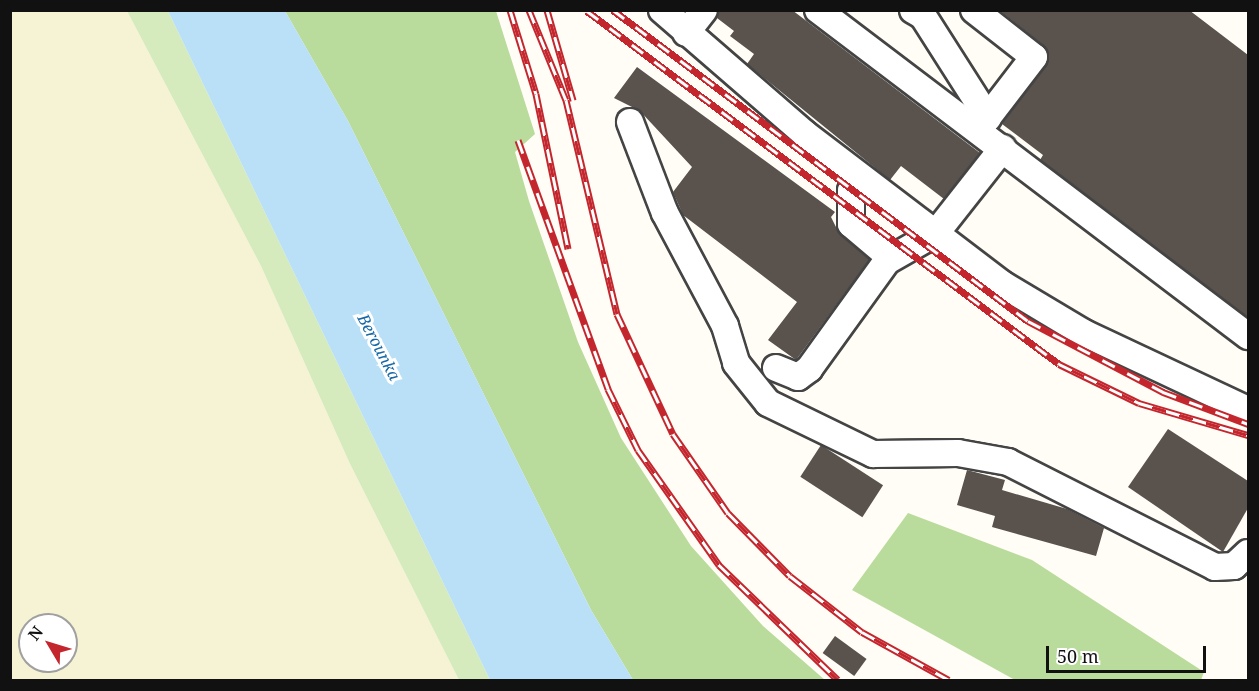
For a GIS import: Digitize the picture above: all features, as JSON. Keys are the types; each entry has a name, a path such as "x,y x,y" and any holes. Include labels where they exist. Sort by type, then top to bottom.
{"lane":[{"path":"662,10 686,33 862,179 1041,310 1183,383 1248,410"},
{"path":"686,33 704,10"},
{"path":"818,10 983,124"},
{"path":"974,10 1034,57 983,124"},
{"path":"921,12 983,124 1003,148 1248,336"},
{"path":"630,122 665,213 725,326 736,363 768,403 873,454 958,453 1008,462 1215,567 1234,566 1248,553"},
{"path":"776,368 798,377 809,369 891,258 936,233 1003,148"},
{"path":"862,179 851,191 851,224 891,258"}],"shaded area":[{"path":"10,11 127,11 261,266 350,464 459,680 11,680"}],"green space":[{"path":"127,11 168,11 490,680 459,680 350,464 261,266"},
{"path":"285,11 496,11 535,134 515,152 529,201 578,342 621,438 691,546 763,626 825,680 633,680 591,610 348,121"},
{"path":"908,513 1032,560 1204,672 1201,680 1015,680 852,590"}],"water":[{"name":"Berounka","path":"168,11 285,11 348,121 591,610 633,680 490,680"}],"building":[{"path":"719,10 792,10 980,153 944,199 901,166 890,180 747,64 754,54 730,36 734,31 717,18"},
{"path":"999,10 1189,10 1248,55 1248,318 1040,160 1043,155 1002,124 1049,58 1043,45"},
{"path":"637,67 835,212 831,217 838,231 870,259 796,360 768,340 797,302 683,215 673,192 692,167 640,111 614,98"},
{"path":"1168,429 1248,481 1248,508 1223,552 1128,487"},
{"path":"821,445 883,485 862,517 800,477"},
{"path":"967,470 1005,480 1002,490 1067,509 1104,528 1096,556 992,527 995,516 957,505"},
{"path":"835,636 867,659 854,676 823,653"}],"railway":[{"path":"510,10 536,94 568,249"},
{"path":"529,10 566,100 617,314 673,434 728,513 790,576 862,632 949,680"},
{"path":"547,10 573,100"},
{"path":"613,10 1028,321 1163,392 1248,424"},
{"path":"587,11 1059,364 1139,403 1248,435"},
{"path":"518,140 608,389 638,450 719,565 838,680"}]}
